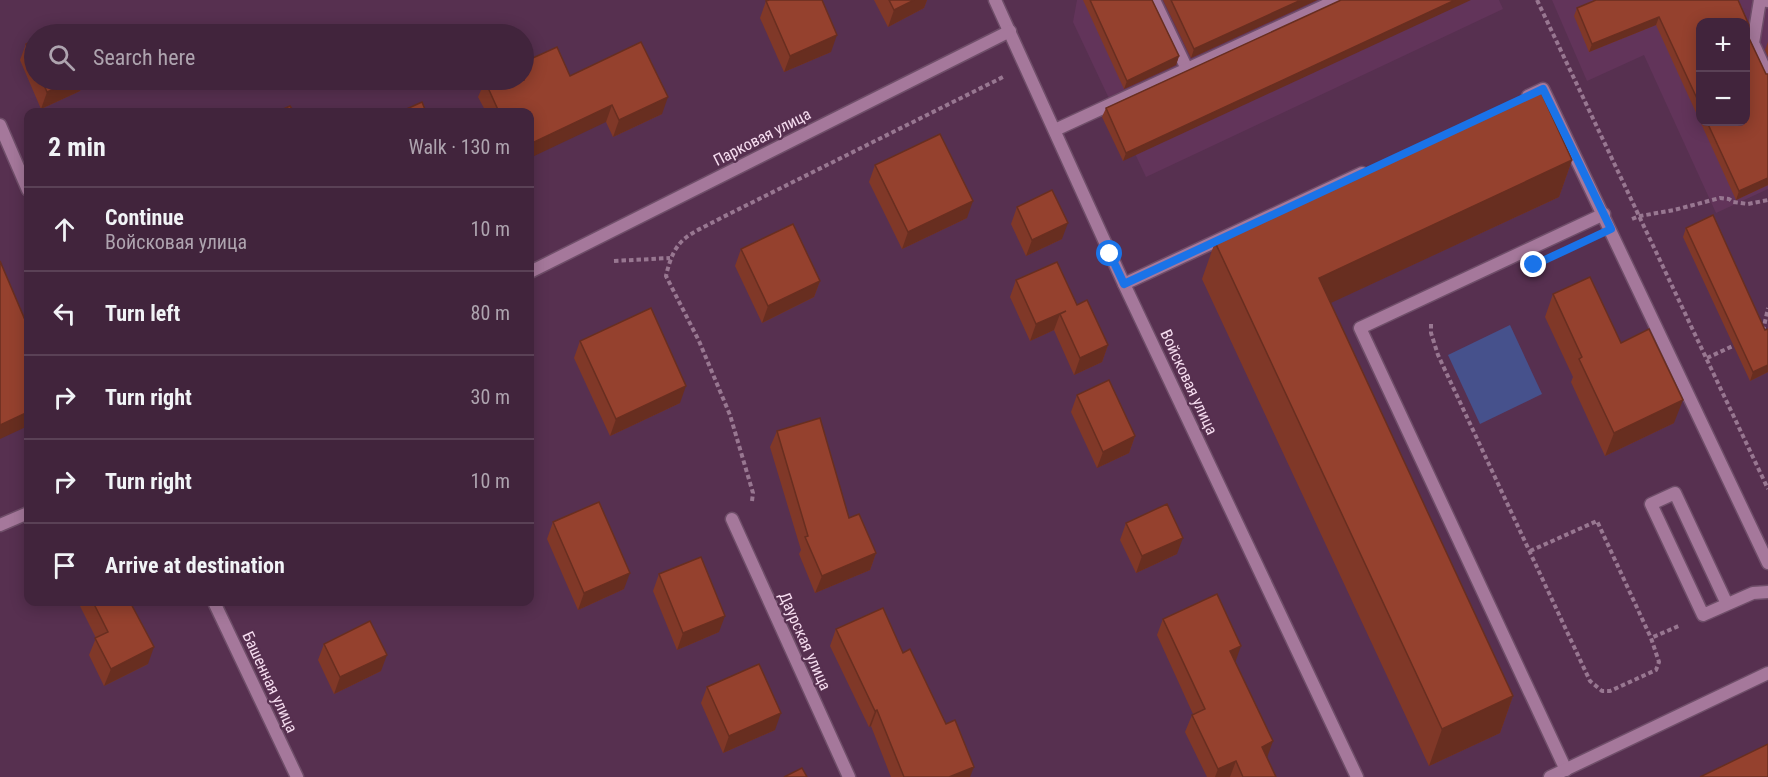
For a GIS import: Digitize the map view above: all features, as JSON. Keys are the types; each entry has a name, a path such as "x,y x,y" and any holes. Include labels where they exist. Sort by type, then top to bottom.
{"street":[{"name":"Войсковая улица","path":"995,0 1124,284 1357,777"},
{"path":"1154,0 1188,69"},
{"path":"1055,130 1337,0"},
{"path":"1768,1 1760,0 1753,43 1768,76"},
{"name":"Парковая улица","path":"534,270 1010,32"},
{"path":"1522,99 1543,89 1768,563"},
{"path":"0,125 24,181"},
{"path":"1124,284 1371,170"},
{"path":"1566,770 1360,328 1604,214"},
{"path":"1727,604 1676,493 1651,504 1703,615 1753,593 1768,592"},
{"path":"0,525 24,515"},
{"name":"Даурская улица","path":"732,519 849,777"},
{"name":"Башенная улица","path":"216,606 297,777"},
{"path":"1550,777 1768,673"}],"path":[{"path":"1537,0 1768,489"},
{"path":"744,546 753,493 730,415 699,341 666,276 670,258 681,240 721,218 1004,76"},
{"path":"1611,229 1640,216 1720,198 1748,204 1768,200"},
{"path":"1754,336 1766,331 1768,308"},
{"path":"1433,319 1431,333 1438,355 1590,681 1602,691 1610,691 1656,670 1659,662 1651,638 1597,521 1530,551"},
{"path":"1707,358 1744,340"},
{"path":"1651,638 1703,615"}],"shaded area":[{"path":"1077,0 1499,0 1503,9 1146,177 1073,22"},
{"path":"1552,0 1768,0 1768,189 1716,213 1644,55 1587,81"},
{"path":"1510,325 1542,394 1480,424 1448,355"}],"building":[{"path":"822,0 837,35 790,56 766,1"},
{"path":"889,0 914,0 894,10"},
{"path":"1090,0 1152,0 1179,56 1127,81"},
{"path":"1171,0 1301,0 1194,49"},
{"path":"1341,0 1455,0 1126,153 1106,108"},
{"path":"1596,0 1738,0 1746,18 1696,18 1696,96 1659,17 1592,44 1577,8"},
{"path":"1750,40 1768,74 1768,178 1739,191 1709,126 1750,126"},
{"path":"641,42 668,97 619,120 612,105 534,142 534,108 497,108 489,90 534,90 534,57 557,47 570,76"},
{"path":"1540,90 1572,160 1319,278 1513,696 1442,729 1215,242"},
{"path":"422,102 424,108 409,108"},
{"path":"940,134 973,201 908,232 875,165"},
{"path":"1052,190 1068,223 1032,240 1017,207"},
{"path":"1713,215 1765,330 1768,329 1768,365 1753,372 1686,228"},
{"path":"793,224 820,281 768,306 741,249"},
{"path":"0,261 24,318 24,414 0,425"},
{"path":"1057,262 1077,305 1087,300 1108,345 1080,358 1060,314 1066,311 1036,324 1016,280"},
{"path":"1590,277 1621,343 1649,329 1683,400 1614,433 1579,359 1582,357 1553,294"},
{"path":"651,308 686,386 616,419 580,341"},
{"path":"1109,380 1135,436 1103,452 1077,395"},
{"path":"820,418 849,518 859,514 876,553 822,576 805,537 808,536 777,431"},
{"path":"599,502 630,573 584,593 553,522"},
{"path":"1167,504 1183,538 1142,556 1126,523"},
{"path":"701,557 725,616 683,633 659,574"},
{"path":"1217,594 1241,646 1230,651 1273,741 1262,747 1276,777 1243,777 1236,761 1218,769 1192,715 1205,709 1163,619"},
{"path":"95,606 132,606 154,647 111,669 95,638 108,632"},
{"path":"883,608 903,653 910,649 946,724 955,720 974,767 949,777 904,777 877,710 875,711 836,629"},
{"path":"370,621 387,655 340,677 324,644"},
{"path":"759,664 781,713 729,736 707,687"},
{"path":"1768,744 1768,777 1700,777"},
{"path":"802,768 807,777 784,777"}],"route":[{"path":"1110,254 1124,284 1543,89 1611,229 1534,265"}]}
